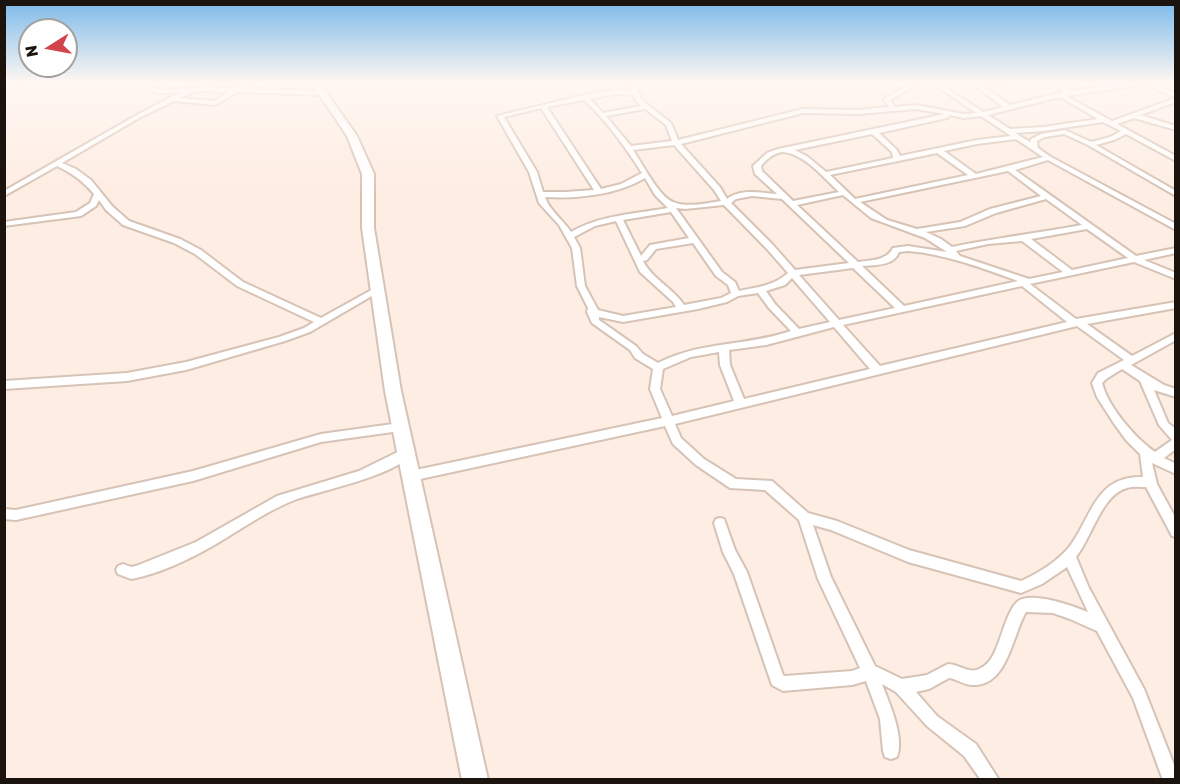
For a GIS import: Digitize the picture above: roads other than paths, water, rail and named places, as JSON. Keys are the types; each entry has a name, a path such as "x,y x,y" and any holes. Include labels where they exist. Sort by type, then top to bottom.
{"street":[{"path":"4,194 55,163 138,119"},
{"path":"340,119 352,136 365,164 369,191 368,228 400,427 475,780"},
{"path":"502,119 533,172 546,207 570,236 578,255 581,286 596,321 658,367"},
{"path":"551,119 598,190"},
{"path":"605,119 629,148 719,274 732,284 736,294"},
{"path":"662,119 669,124 676,143 717,189 726,203 746,221 794,273 878,371"},
{"path":"629,148 676,143 769,119"},
{"path":"903,309 756,170 766,156 778,150 935,119"},
{"path":"990,119 1035,150 1176,228"},
{"path":"1110,124 1123,119"},
{"path":"1144,119 1176,128"},
{"path":"1010,131 1043,129 1102,120 1176,159"},
{"path":"873,131 895,151 897,159"},
{"path":"1090,144 1112,139 1125,132"},
{"path":"1035,150 1033,140 1056,133 1072,134 1176,194"},
{"path":"825,174 977,142 1018,137"},
{"path":"787,150 799,154 825,174 844,193 884,221 918,231 954,254 1026,283 1144,377 1176,393"},
{"path":"939,151 974,176"},
{"path":"855,201 1009,169 1049,158"},
{"path":"55,163 80,176 126,223 177,241 198,252 240,284 322,322"},
{"path":"1009,169 1135,259 1176,276"},
{"path":"540,194 571,194 598,190 631,183 646,174"},
{"path":"570,236 590,226 619,219 671,207 726,203 741,195 760,194 788,201 844,193"},
{"path":"4,224 78,214 91,206 98,194"},
{"path":"918,231 962,224 993,211 1048,196"},
{"path":"619,219 643,270 676,300 681,308"},
{"path":"592,312 623,319 711,303 736,294 761,290 782,283 794,273 890,260 896,250 903,248 954,254 988,242 1089,226"},
{"path":"1024,238 1070,272"},
{"path":"638,259 644,258 653,247 695,240"},
{"path":"658,367 691,355 764,343 903,309 1176,250"},
{"path":"4,385 83,381 148,374 282,339 322,322 378,290"},
{"path":"761,290 777,313 798,333"},
{"path":"411,476 668,421 1077,322 1176,305"},
{"path":"1174,337 1102,376 1097,383 1098,392 1126,434 1150,456 1176,469"},
{"path":"724,349 725,365 740,402"},
{"path":"658,367 655,389 677,441 700,462 734,484 768,485 804,517 833,525 908,556 1021,587 1036,580 1069,556 1116,487 1131,482 1150,482"},
{"path":"1144,377 1164,425 1176,436"},
{"path":"4,513 16,515 193,476 321,438 400,427"},
{"path":"1176,443 1150,456 1145,461 1150,482 1176,532"},
{"path":"123,570 136,572 177,557 217,537 268,506 303,492 379,469 405,453"},
{"path":"804,517 825,579 870,672 888,719 891,751"},
{"path":"720,524 729,552 740,572 777,680 783,684 852,678 870,672 879,675 901,687 932,722 970,750 991,780"},
{"path":"1069,556 1100,625 1139,694 1171,780"},
{"path":"901,687 929,682 948,671 973,679 987,675 999,661 1016,613 1022,606 1045,604 1058,607 1100,625"}]}
